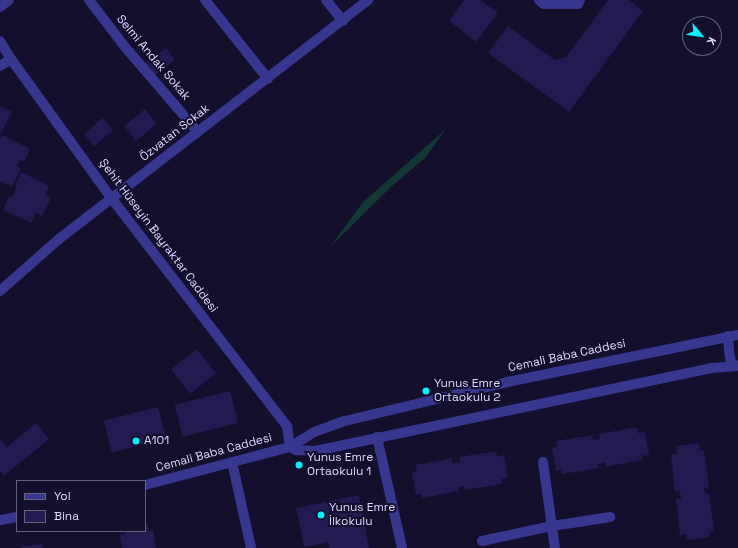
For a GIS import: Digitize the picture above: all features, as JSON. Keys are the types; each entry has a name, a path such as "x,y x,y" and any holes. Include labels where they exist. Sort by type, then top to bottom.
{"street":[{"path":"0,7 9,0"},
{"name":"Selmi Andak Sokak","path":"89,0 125,47 198,132"},
{"path":"205,0 268,79"},
{"path":"326,0 343,21"},
{"name":"Özvatan Sokak","path":"0,291 59,239 343,21 368,0"},
{"path":"539,0 544,4 578,4 580,0"},
{"name":"Şehit Hüseyin Bayraktar Caddesi","path":"0,41 112,199 287,426 290,447"},
{"path":"0,66 12,59"},
{"path":"733,336 729,352 731,362 738,368"},
{"name":"Cemali Baba Caddesi","path":"146,485 290,447 314,432 345,421 507,382 733,336"},
{"name":"Cemali Baba Caddesi","path":"290,447 296,450 315,451 711,368 738,368"},
{"path":"377,437 402,548"},
{"path":"232,462 251,548"},
{"path":"544,462 555,548"},
{"path":"0,520 16,517"},
{"path":"482,540 552,526 610,517"}],"green space":[{"path":"446,129 426,157 392,186 330,247 363,202"}],"building":[{"path":"464,0 480,0 498,13 476,42 449,21"},
{"path":"608,0 629,0 643,11 569,112 488,53 508,26 555,60 566,57"},
{"path":"166,48 175,60 153,76 144,64"},
{"path":"0,106 12,112 0,135"},
{"path":"145,109 157,124 136,141 124,126"},
{"path":"103,118 113,130 94,146 84,134"},
{"path":"2,135 30,149 24,162 20,160 17,166 21,168 12,187 0,181 0,140"},
{"path":"21,172 49,186 45,194 51,198 42,216 36,213 31,223 3,210 9,196 12,197 17,187 15,186"},
{"path":"197,349 216,373 190,394 171,369"},
{"path":"230,391 238,423 183,437 175,405"},
{"path":"158,407 166,439 112,453 104,421"},
{"path":"36,423 49,439 4,476 0,471 0,439 7,447"},
{"path":"637,427 638,433 645,432 649,455 642,456 642,460 606,467 605,462 598,464 599,468 562,474 561,470 556,471 552,448 557,447 556,441 592,435 593,440 600,439 599,434"},
{"path":"699,443 700,451 704,450 709,487 704,488 705,494 709,494 714,531 709,532 710,537 687,540 686,534 680,535 676,499 681,499 680,491 675,492 671,454 677,454 676,446"},
{"path":"496,451 497,457 504,455 508,478 501,479 502,484 465,490 464,486 458,487 459,491 422,498 421,494 416,495 412,472 417,471 416,465 452,458 452,463 460,462 459,457"},
{"path":"359,495 369,548 329,548 328,542 304,547 296,508"},
{"path":"146,524 148,524 149,531 153,530 156,548 122,548 120,535 126,534 126,532 146,532"},
{"path":"42,544 43,548 21,548 21,547"}],"place":[{"name":"Yunus Emre Ortaokulu 2","path":"426,391"},
{"name":"A101","path":"136,441"},
{"name":"Yunus Emre Ortaokulu 1","path":"299,465"},
{"name":"Yunus Emre İlkokulu","path":"321,515"}]}
